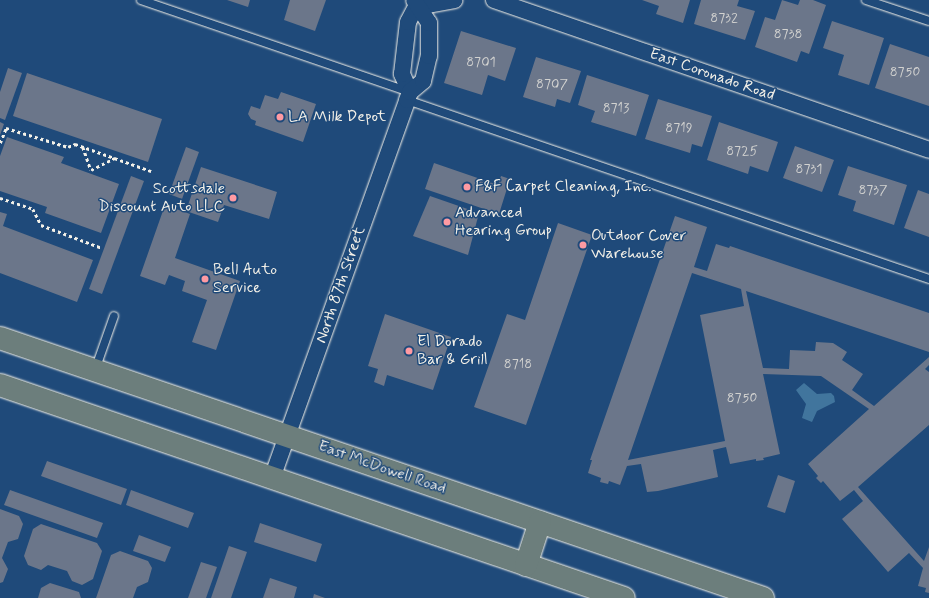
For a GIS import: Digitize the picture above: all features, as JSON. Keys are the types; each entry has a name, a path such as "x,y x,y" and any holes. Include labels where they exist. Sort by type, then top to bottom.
{"main road":[{"name":"East McDowell Road","path":"0,338 763,598"},
{"path":"0,385 624,598"},
{"path":"526,565 540,522"}],"street":[{"path":"408,96 402,74 408,22 415,3 454,0"},
{"name":"East Coronado Road","path":"494,0 929,150"},
{"name":"North 87th Street","path":"272,478 408,96 423,81 429,56 429,23 415,3"}],"lane":[{"path":"142,0 408,96 929,279"},
{"path":"866,0 929,21"},
{"path":"95,370 114,316"}],"path":[{"path":"0,143 6,128 68,147 75,144 151,171"},
{"path":"82,147 91,170 115,158"},
{"path":"0,198 33,209 41,225 102,248"}],"water":[{"path":"804,383 817,394 831,393 834,396 835,402 817,411 812,422 802,418 806,404 796,390"}],"building":[{"path":"227,0 250,0 248,7"},
{"path":"290,0 326,0 315,31 284,20"},
{"path":"642,0 690,0 683,23 656,14 659,6"},
{"path":"701,0 739,0 737,6 755,11 745,40 694,24"},
{"path":"782,0 798,5 800,0 813,0 826,5 809,54 801,51 797,62 755,47 765,17 775,20"},
{"path":"832,21 884,38 869,85 838,75 844,55 823,48"},
{"path":"461,31 516,48 505,81 488,75 482,95 444,83"},
{"path":"890,44 929,57 929,106 875,88"},
{"path":"536,57 581,71 570,103 557,99 555,107 523,97"},
{"path":"8,68 22,73 5,120 0,118 0,92"},
{"path":"27,73 162,119 148,162 13,116"},
{"path":"587,75 649,95 636,136 591,122 595,111 578,105"},
{"name":"LA Milk Depot","path":"281,92 316,104 303,142 255,125 256,121 251,119 248,114 251,106 260,109 265,95 278,99"},
{"path":"658,99 712,116 702,147 692,144 690,153 645,139"},
{"path":"0,122 4,124 0,135"},
{"path":"719,122 778,142 768,172 750,166 748,174 707,160"},
{"path":"7,137 64,157 61,163 119,184 101,233 45,213 47,207 0,191 0,156"},
{"path":"795,146 834,160 822,192 783,178"},
{"path":"186,147 199,152 182,199 169,194"},
{"name":"F&F Carpet Cleaning, Inc.","path":"434,163 498,185 501,176 510,179 499,214 425,189"},
{"path":"848,166 907,185 894,225 853,211 856,201 838,195"},
{"name":"Scottsdale Discount Auto LLC","path":"201,167 277,192 269,219 224,205 218,222 186,211"},
{"path":"131,176 144,181 102,294 89,289"},
{"path":"918,190 929,194 929,237 904,228"},
{"name":"Advanced Hearing Group","path":"430,196 479,213 468,255 413,236"},
{"name":"Bell Auto Service","path":"165,205 190,214 175,258 240,281 216,350 192,342 207,300 182,291 185,281 169,275 165,285 140,276"},
{"path":"0,212 7,214 3,226 93,260 77,302 0,273"},
{"path":"675,216 707,227 694,267 707,271 716,244 729,248 730,246 929,313 929,352 746,291 763,368 789,369 790,350 815,351 816,342 833,343 847,352 842,360 863,374 852,390 874,406 929,357 929,365 925,369 929,372 929,425 858,487 924,561 929,547 929,593 925,592 926,588 918,586 923,568 909,553 888,572 842,519 863,501 854,490 840,501 823,481 821,483 816,478 818,476 808,464 869,409 821,376 763,374 780,454 763,458 764,460 756,461 756,459 730,464 726,447 713,450 718,477 658,491 647,492 641,464 627,466 620,485 609,481 608,484 600,482 601,478 588,473 592,460 590,460","holes":["692,273 741,289 744,306 700,315 725,441 628,460"]},
{"path":"558,223 592,235 526,425 474,407 507,314 525,320"},
{"name":"El Dorado Bar & Grill","path":"385,314 451,337 433,390 387,375 384,386 374,382 378,369 368,366"},
{"path":"47,461 127,489 121,505 41,476"},
{"path":"778,475 795,481 785,513 767,507"},
{"path":"10,490 103,523 97,538 4,505"},
{"path":"131,490 194,513 188,528 126,505"},
{"path":"0,509 19,516 23,524 18,539 8,542 2,558 8,569 3,582 0,583"},
{"path":"260,523 322,544 316,562 254,542"},
{"path":"41,524 97,543 102,551 93,579 82,585 72,581 67,571 48,565 41,570 28,565 24,556 33,529"},
{"path":"139,535 171,547 165,562 133,551"},
{"path":"229,546 247,552 231,598 211,598"},
{"path":"120,551 148,561 152,568 148,582 137,587 133,598 96,598 111,555"},
{"path":"201,562 217,567 206,598 188,598"},
{"path":"270,578 297,587 294,598 263,598"},
{"path":"50,583 79,592 81,598 38,598 41,588"},
{"path":"314,594 325,598 313,598"}],"place":[{"name":"LA Milk Depot","path":"280,117"},
{"name":"F&F Carpet Cleaning, Inc.","path":"467,187"},
{"name":"Scottsdale Discount Auto LLC","path":"233,198"},
{"name":"Advanced Hearing Group","path":"447,222"},
{"name":"Outdoor Cover Warehouse","path":"583,245"},
{"name":"Bell Auto Service","path":"205,279"},
{"name":"El Dorado Bar & Grill","path":"409,351"}]}
